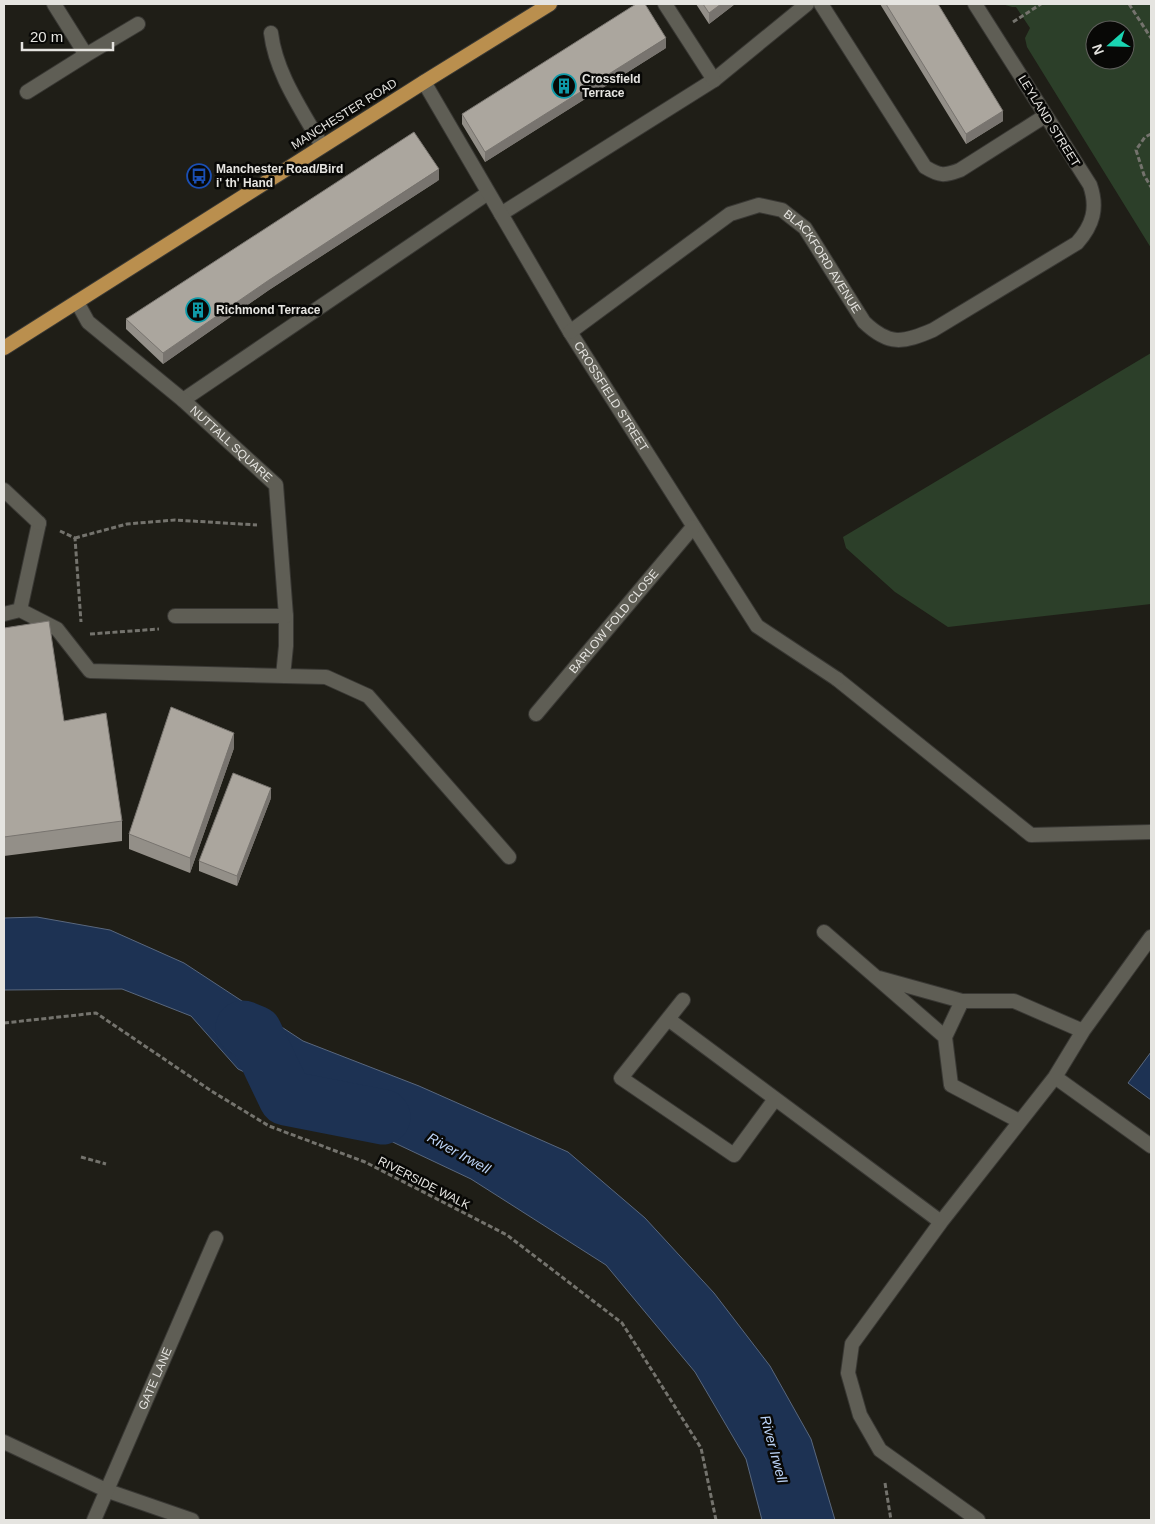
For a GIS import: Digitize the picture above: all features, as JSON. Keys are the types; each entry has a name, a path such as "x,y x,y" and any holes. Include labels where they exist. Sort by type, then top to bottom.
{"highway":[{"name":"MANCHESTER ROAD","path":"4,348 550,4"}],"street":[{"path":"54,4 86,55"},
{"path":"665,4 714,80"},
{"path":"500,214 714,80 808,4"},
{"path":"821,4 925,167 934,172 946,176 960,170 1045,116"},
{"name":"LEYLAND STREET","path":"975,4 1090,186 1094,198 1093,217 1086,234 1077,243"},
{"path":"26,92 138,24"},
{"path":"271,33 273,52 282,73 322,146"},
{"name":"CROSSFIELD STREET","path":"424,82 570,332 757,626 837,679 1031,835 1151,832"},
{"path":"183,400 488,193"},
{"name":"BLACKFORD AVENUE","path":"570,332 730,214 759,205 782,210 805,228 864,322 878,335 897,340 913,339 933,330 1077,243"},
{"name":"NUTTALL SQUARE","path":"76,302 88,322 183,400 276,485 286,616 283,676"},
{"path":"4,490 39,522 20,610"},
{"name":"BARLOW FOLD CLOSE","path":"536,714 693,527"},
{"path":"4,614 20,610 57,629 90,671 326,677 368,696 509,857"},
{"path":"175,616 286,616"},
{"path":"824,932 945,1037"},
{"path":"978,1520 880,1450 860,1415 848,1373 852,1344 941,1222 1055,1077 1083,1031 1151,937"},
{"path":"876,977 962,1001 1014,1001 1083,1031"},
{"path":"683,1000 621,1078 734,1155 774,1099"},
{"path":"962,1001 945,1037 951,1085 1020,1121"},
{"path":"668,1019 941,1222"},
{"path":"1055,1077 1151,1146"},
{"name":"GATE LANE","path":"94,1520 216,1238"},
{"path":"4,1442 108,1491 192,1520"}],"path":[{"path":"994,34 1040,4"},
{"path":"1129,4 1151,38"},
{"path":"1151,134 1146,137 1136,150 1144,175 1151,187"},
{"path":"39,522 75,538 127,524 175,520 279,527"},
{"path":"75,538 81,625"},
{"path":"82,635 158,629 175,616"},
{"name":"RIVERSIDE WALK","path":"4,1023 96,1013 213,1092 269,1126 365,1162 507,1234 622,1323 701,1448 716,1520"},
{"path":"81,1157 106,1164"},
{"path":"880,1450 891,1520"}],"green space":[{"path":"1002,4 1151,4 1151,248 1027,47 1025,38 1030,28 1016,7"},
{"path":"1151,353 1151,604 948,627 895,592 846,548 843,537"}],"water":[{"path":"37,917 110,930 184,963 303,1041 419,1086 568,1152 645,1218 714,1293 770,1366 811,1439 835,1520 762,1520 746,1459 695,1372 606,1265 471,1179 238,1069 191,1016 122,989 4,990 4,918"},
{"path":"1151,1052 1151,1100 1128,1083"}],"building":[{"name":"Crossfield Terrace","path":"636,4 645,4 666,38 485,152 462,114"},
{"path":"703,4 721,4 709,13"},
{"path":"886,4 938,4 1003,111 966,134"},
{"path":"414,132 439,169 269,280 163,353 126,319"},
{"path":"49,621 64,721 106,713 122,821 4,837 4,628"},
{"path":"171,707 234,733 190,858 129,834"},
{"path":"233,773 271,788 237,876 199,861"}],"waterway":[{"name":"River Irwell","path":"243,1028 255,1033 286,1098 383,1117"}],"place":[{"name":"Crossfield Terrace","path":"564,86"},
{"name":"Manchester Road/Bird i' th' Hand","path":"199,176"},
{"name":"Richmond Terrace","path":"198,310"}]}
